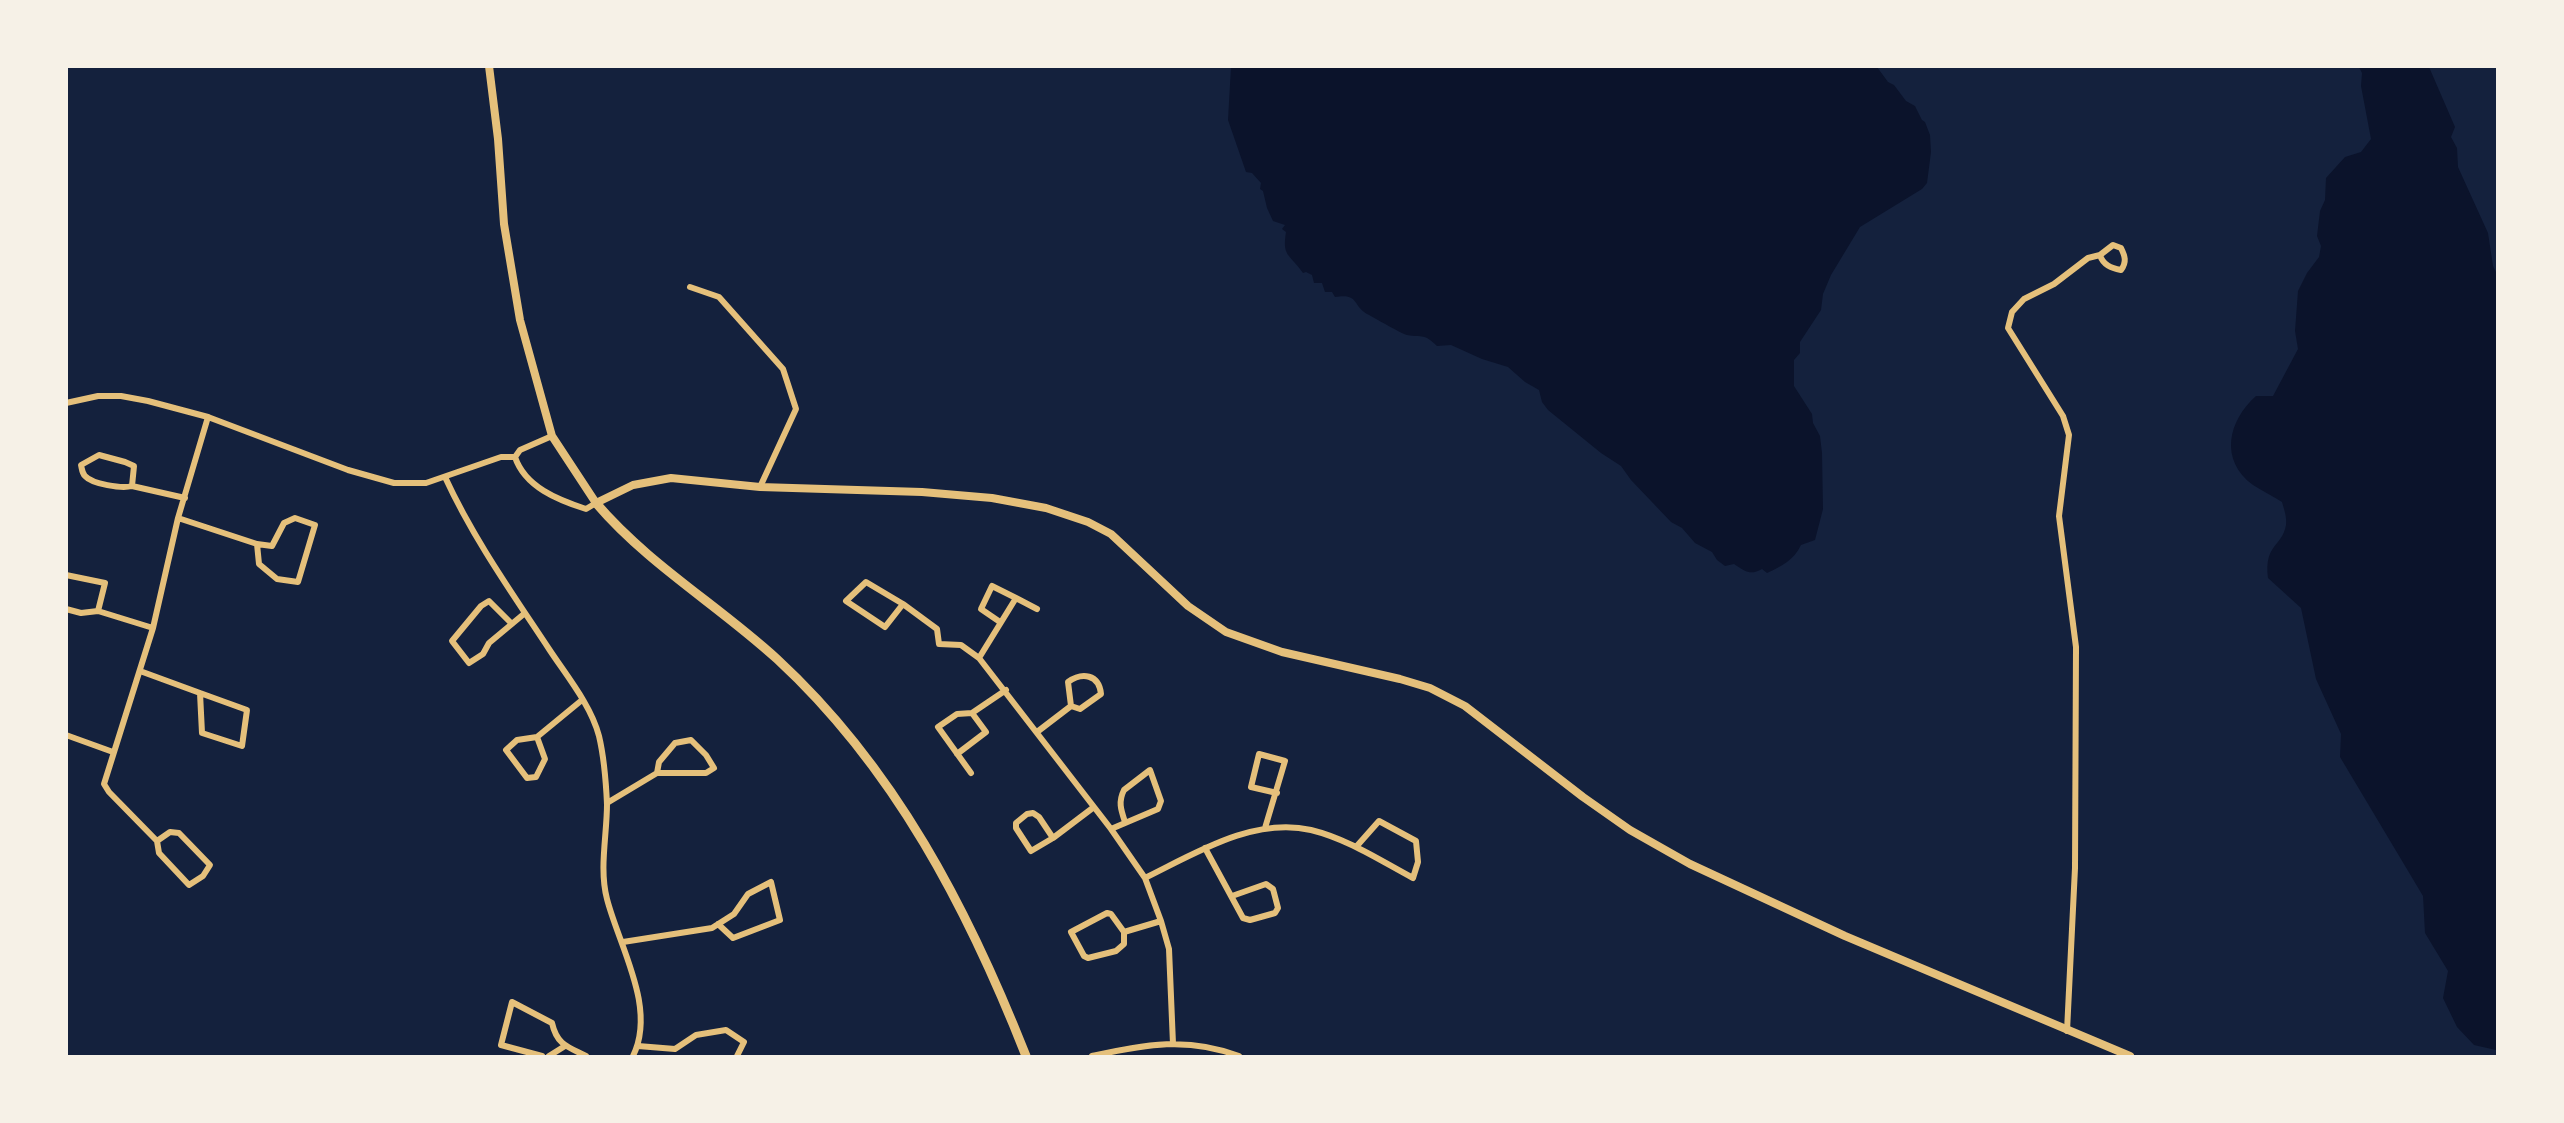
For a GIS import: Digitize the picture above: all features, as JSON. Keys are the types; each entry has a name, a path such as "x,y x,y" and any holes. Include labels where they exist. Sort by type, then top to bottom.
{"main road":[{"path":"596,503 636,546 745,631 784,666 827,710 880,776 923,839 962,910 1026,1056"}],"street":[{"path":"489,66 507,246 520,320 552,436 596,503"},
{"path":"2067,1031 2074,868 2076,647 2059,516 2069,435 2063,416 2008,328 2012,312 2024,299 2054,284 2088,258 2100,255 2113,245 2121,248 2125,256 2124,265 2121,270 2112,268 2102,262 2100,255"},
{"path":"690,287 719,297 783,369 796,409 760,487"},
{"path":"66,402 97,396 121,396 208,417 377,479 412,485 445,477 501,457 515,457"},
{"path":"157,841 170,832 179,833 210,865 203,876 189,885 159,853 157,841 109,792 104,783 141,671 178,518 208,417"},
{"path":"515,457 520,450 552,436"},
{"path":"132,486 134,467 125,461 99,455 81,465 83,474 88,479 123,489 132,486 185,498"},
{"path":"515,457 518,467 529,480 556,498 586,509 633,485 658,479 760,487 922,492 992,498 1046,508 1088,522 1111,534 1188,607 1226,632 1282,652 1430,688 1465,706 1630,830 1690,864 1845,936 2130,1056"},
{"path":"445,477 475,535 582,700 598,733 607,803 605,894 639,994 638,1046 633,1056"},
{"path":"178,518 257,544 271,546 284,523 295,518 315,525 298,582 277,579 259,564 257,544"},
{"path":"66,575 105,583 98,611"},
{"path":"903,604 885,627 846,601 866,582 903,604 937,629 939,644 961,645 979,658 1111,829 1145,878 1169,949 1173,1044"},
{"path":"1000,622 981,609 992,586 1037,609"},
{"path":"979,658 1016,598"},
{"path":"512,624 489,601 481,606 452,641 469,663 483,654 489,643 512,624 525,613"},
{"path":"66,609 81,613 98,611 153,628"},
{"path":"141,671 247,710 242,746 202,733 200,693"},
{"path":"1077,676 1090,676 1095,679 1101,694 1080,709 1071,706 1068,682 1077,676"},
{"path":"971,774 938,727 957,714 972,713 1006,690"},
{"path":"537,737 545,759 536,777 527,778 506,750 517,740 537,737 582,700"},
{"path":"1037,732 1071,706"},
{"path":"957,754 986,732 972,713"},
{"path":"66,735 113,752"},
{"path":"607,803 657,774 706,773 714,768 691,740 675,743 659,762 657,774"},
{"path":"1265,828 1277,793 1285,761 1259,754 1251,787 1277,793"},
{"path":"1111,829 1159,806 1161,801 1150,770 1124,790 1120,805 1125,822"},
{"path":"1054,838 1033,813 1027,814 1016,823 1016,828 1031,851 1054,838 1094,807"},
{"path":"1145,878 1205,848 1265,828 1311,830 1356,847 1413,878 1418,862 1416,841 1379,821 1356,847"},
{"path":"1205,848 1243,918 1248,920 1275,913 1278,908 1273,889 1266,884 1232,896"},
{"path":"623,942 712,928 718,924 734,914 748,894 771,882 780,920 733,938 718,924"},
{"path":"1107,913 1111,914 1124,932 1124,944 1120,949 1088,958 1084,956 1071,932 1107,913"},
{"path":"1124,932 1161,921"},
{"path":"542,1056 500,1045 512,1002 552,1023 555,1037 565,1046 586,1056"},
{"path":"638,1046 675,1049 696,1035 726,1030 744,1042 737,1056"},
{"path":"1092,1056 1143,1045 1192,1044 1239,1056"},
{"path":"1143,1045 1144,1056"},
{"path":"549,1056 565,1046"},
{"path":"675,1049 681,1056"}],"water":[{"path":"1231,67 1877,67 1906,101 1915,106 1925,122 1930,135 1931,152 1927,183 1922,189 1860,227 1831,275 1823,294 1821,310 1800,342 1800,353 1794,360 1794,386 1812,414 1813,423 1820,436 1822,453 1823,509 1815,540 1801,545 1787,562 1767,573 1762,569 1748,572 1734,564 1725,566 1712,552 1695,543 1682,528 1671,522 1621,466 1548,410 1542,402 1539,390 1508,367 1451,345 1437,346 1426,338 1404,334 1362,311 1352,298 1335,297 1332,292 1325,292 1322,283 1314,283 1312,275 1303,273 1286,251 1286,232 1282,229 1285,225 1273,221 1260,189 1261,183 1252,173 1246,172 1228,120"},
{"path":"2359,67 2429,67 2455,127 2451,137 2457,148 2458,167 2488,233 2493,266 2497,274 2497,1054 2496,1050 2474,1045 2457,1027 2443,998 2448,971 2425,933 2423,896 2340,757 2341,734 2316,679 2301,608 2268,578 2267,567 2271,552 2286,525 2282,502 2253,485 2242,475 2232,452 2234,429 2246,406 2256,396 2273,396 2298,349 2295,331 2298,291 2319,257 2321,246 2317,236 2320,211 2325,200 2326,178 2345,157 2361,152 2371,139"}]}
